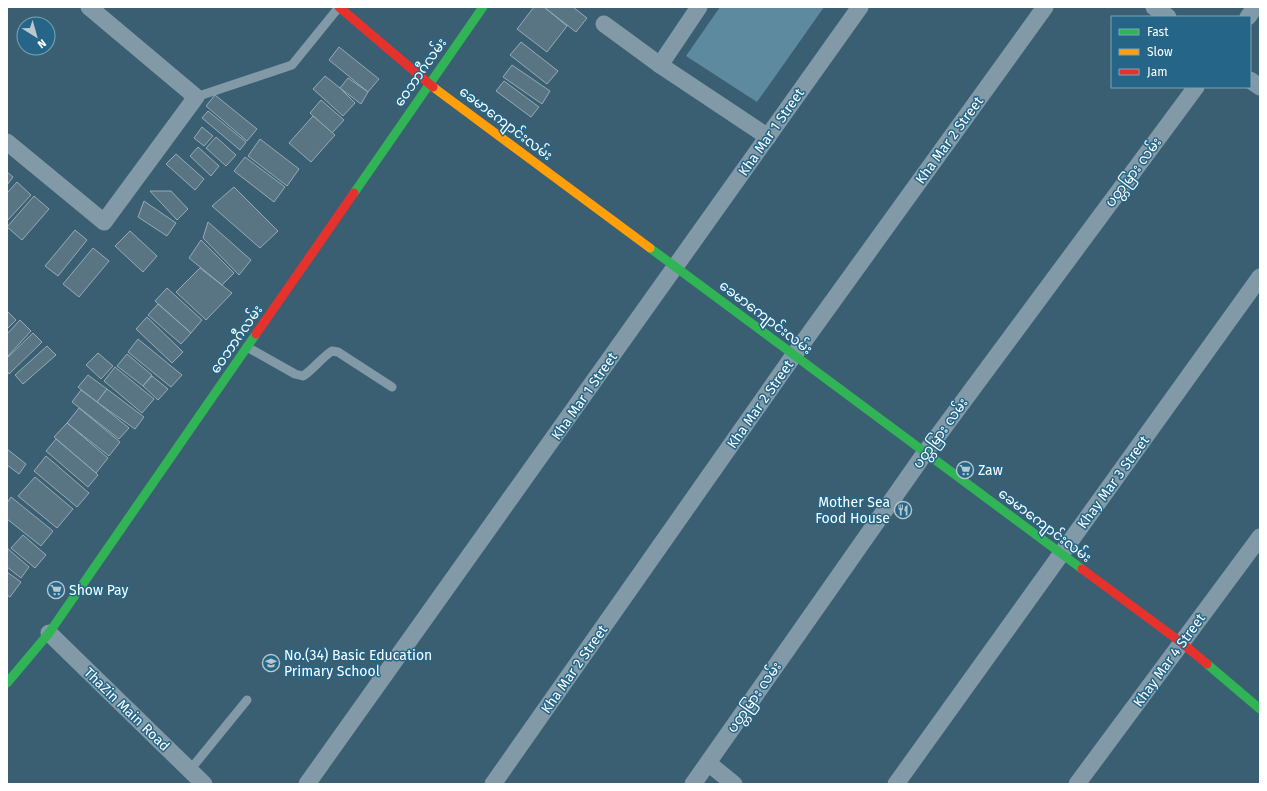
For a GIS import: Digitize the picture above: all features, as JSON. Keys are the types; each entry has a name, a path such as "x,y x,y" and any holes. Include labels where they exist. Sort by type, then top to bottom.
{"street":[{"path":"7,142 104,222 196,97 89,7"},
{"name":"ခေမာကျောင်းလမ်း","path":"339,7 429,84 1182,643 1260,709"},
{"name":"ဝေဘာဂီလမ်း","path":"8,681 49,633 483,7"},
{"path":"660,65 699,7"},
{"name":"Kha Mar 1 Street","path":"307,784 860,7"},
{"name":"Kha Mar 2 Street","path":"493,784 794,355 1045,7"},
{"path":"1154,7 1167,16"},
{"path":"1249,16 1255,7"},
{"path":"604,24 660,65 768,137"},
{"path":"1251,81 1260,87"},
{"name":"ပတ္တမြား လမ်း","path":"693,784 925,453 1195,88"},
{"name":"Khay Mar 3 Street","path":"896,784 1260,277"},
{"name":"Khay Mar 4 Street","path":"1077,784 1260,537"},
{"name":"ThaZin Main Road","path":"49,633 204,784"},
{"path":"708,763 734,784"}],"lane":[{"path":"196,97 292,66 339,7"},
{"path":"247,347 295,374 303,376 310,372 326,355 332,351 338,352 392,387"},
{"path":"190,770 247,700"}],"water":[{"path":"720,7 824,7 757,102 686,56"}],"building":[{"path":"534,7 544,7 567,26 547,52 517,29"},
{"path":"544,7 573,7 587,18 576,32"},
{"path":"521,42 558,71 547,84 510,55"},
{"path":"339,47 379,79 368,92 329,60"},
{"path":"512,65 550,91 542,104 503,77"},
{"path":"325,76 355,103 343,116 313,89"},
{"path":"348,78 368,92 361,104 340,88"},
{"path":"504,81 539,107 531,117 496,91"},
{"path":"215,95 257,129 247,141 206,106"},
{"path":"321,100 344,120 332,133 310,113"},
{"path":"208,111 246,142 240,150 202,118"},
{"path":"313,116 335,135 311,162 289,143"},
{"path":"202,127 213,136 204,146 194,138"},
{"path":"216,137 236,155 226,166 206,148"},
{"path":"260,139 299,169 287,186 248,156"},
{"path":"198,147 219,166 211,176 190,156"},
{"path":"176,154 204,179 195,190 166,164"},
{"path":"245,157 285,187 274,202 234,171"},
{"path":"7,172 13,177 7,185"},
{"path":"17,182 31,195 7,221 7,193"},
{"path":"234,187 278,231 260,248 212,206"},
{"path":"150,191 171,191 188,209 177,220"},
{"path":"34,196 49,209 22,240 7,227"},
{"path":"144,201 176,223 167,236 138,217"},
{"path":"208,222 251,260 239,275 203,238"},
{"path":"75,230 87,240 58,276 45,266"},
{"path":"130,231 157,256 143,272 115,246"},
{"path":"201,240 234,273 222,285 189,258"},
{"path":"93,248 109,261 79,297 63,284"},
{"path":"200,268 232,293 206,320 176,292"},
{"path":"167,288 202,320 191,333 155,301"},
{"path":"158,304 191,333 181,344 148,315"},
{"path":"7,311 16,320 7,329"},
{"path":"147,317 183,352 172,363 136,329"},
{"path":"20,320 31,331 7,357 7,334"},
{"path":"33,333 42,342 9,374 7,371 7,358"},
{"path":"138,339 182,375 171,387 128,352"},
{"path":"47,346 56,355 23,384 15,375"},
{"path":"98,353 113,366 101,379 86,365"},
{"path":"127,354 152,375 143,386 117,366"},
{"path":"115,367 154,399 142,413 104,381"},
{"path":"88,375 107,389 97,402 78,387"},
{"path":"152,376 168,389 158,400 143,386"},
{"path":"107,389 144,417 135,429 97,402"},
{"path":"81,390 129,428 119,439 72,402"},
{"path":"79,408 120,442 109,456 67,423"},
{"path":"67,423 108,458 96,473 54,437"},
{"path":"56,439 98,475 88,487 46,451"},
{"path":"7,449 26,464 19,474 7,465"},
{"path":"46,456 89,493 77,507 34,471"},
{"path":"35,477 73,509 57,528 18,496"},
{"path":"11,497 53,531 41,546 7,519 7,503"},
{"path":"23,535 46,555 35,568 11,548"},
{"path":"7,548 29,567 21,578 7,567"},
{"path":"7,572 21,582 10,597 7,595"}],"traffic: fast":[{"path":"354,193 483,7"},
{"path":"650,248 1082,569"},
{"path":"7,683 49,633 256,334"},
{"path":"1207,664 1260,709"}],"traffic: slow":[{"path":"433,87 650,248"}],"traffic: jam":[{"path":"339,7 433,87"},
{"path":"256,334 354,193"},
{"path":"1082,569 1182,643 1207,664"}],"place":[{"name":"Zaw","path":"965,470"},
{"name":"Mother Sea Food House","path":"903,510"},
{"name":"Show Pay","path":"56,590"},
{"name":"No.(34) Basic Education Primary School","path":"271,663"}]}
